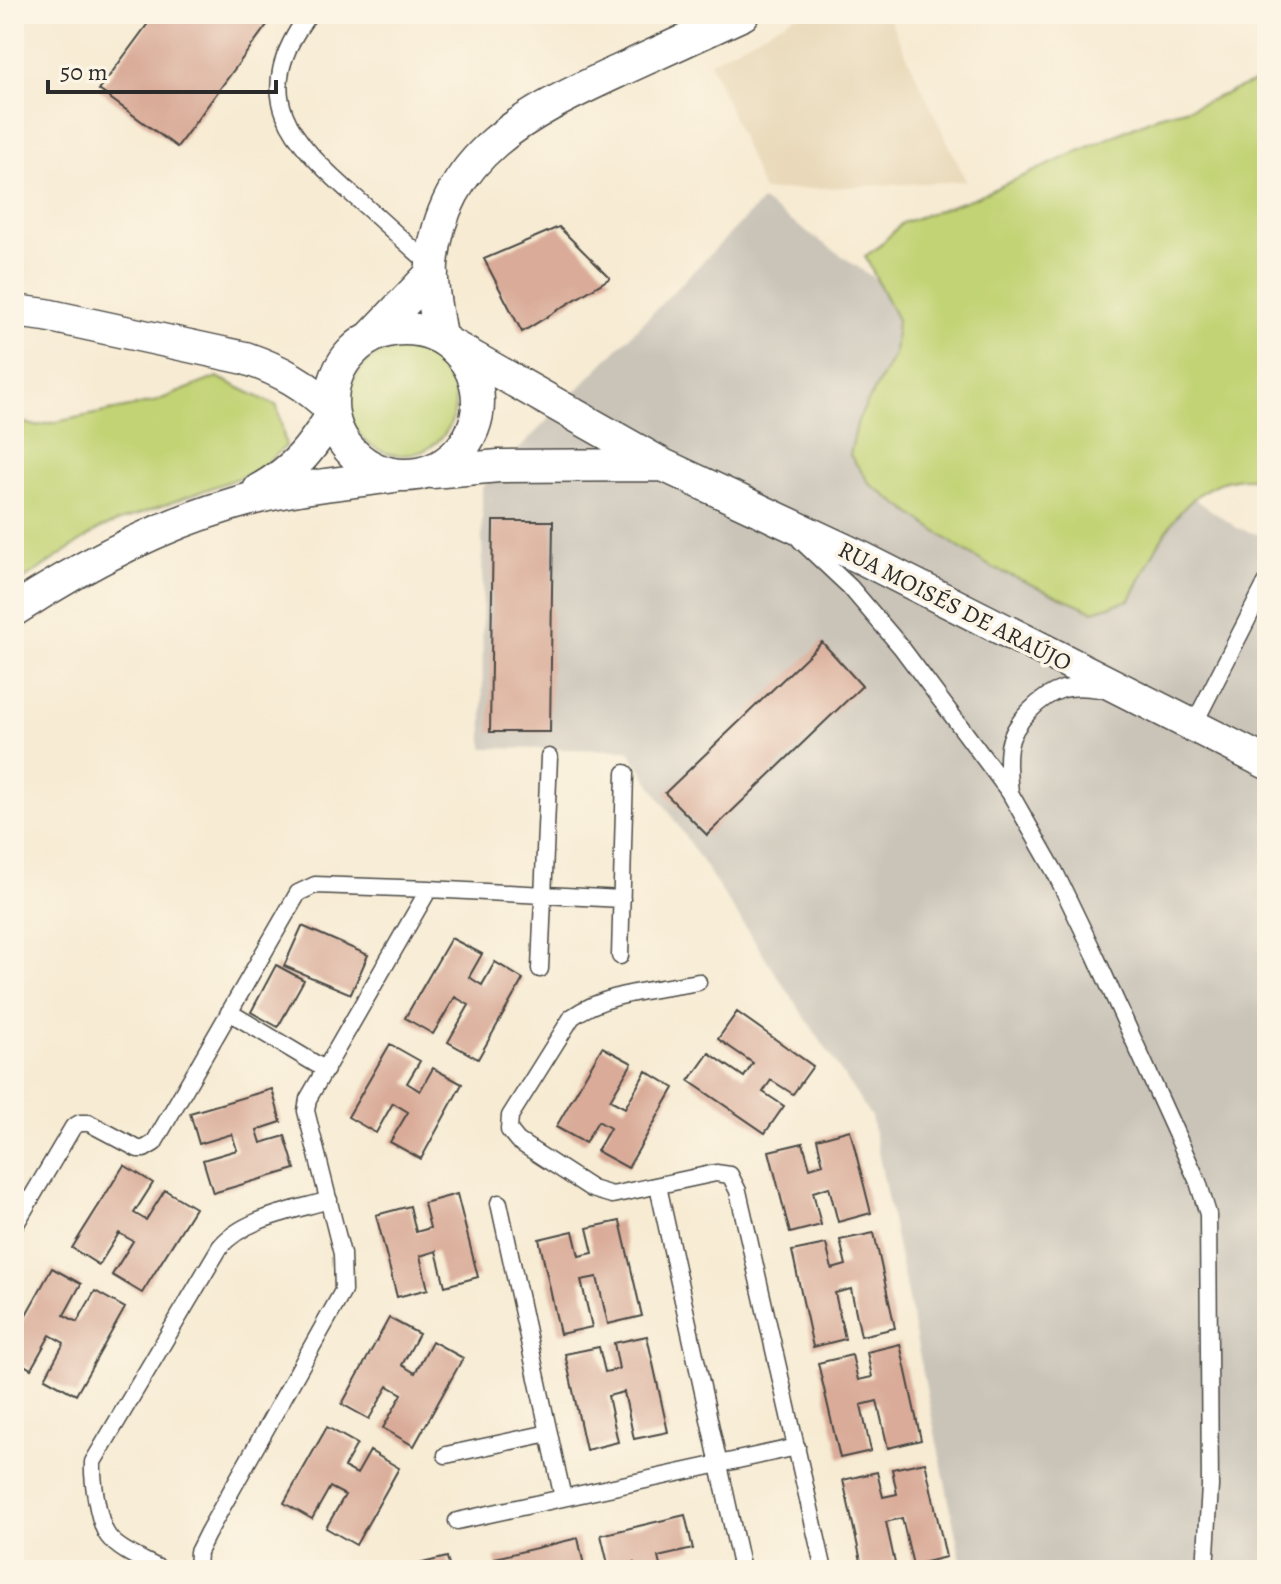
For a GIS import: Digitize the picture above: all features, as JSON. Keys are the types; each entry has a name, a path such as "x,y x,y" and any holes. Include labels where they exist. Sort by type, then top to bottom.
{"street":[{"path":"445,341 432,270 438,230 451,197 472,166 502,133 568,94 743,14"},
{"path":"370,338 390,331 412,329 445,341 467,362 476,383 478,407 473,430 461,450 442,465 414,474 387,473 367,465 351,451 339,434 333,412 334,389 340,369 353,351 370,338 432,270"},
{"path":"14,311 46,315 245,358 296,379 333,412"},
{"name":"RUA MOISÉS DE ARAÚJO","path":"445,341 663,465 1002,628 1267,763"},
{"path":"235,503 294,468 313,445 333,412"},
{"path":"14,610 51,585 106,556 190,518 235,503 291,491 499,466 663,465"}],"lane":[{"path":"309,14 295,33 284,59 279,86 284,113 294,136 312,158 432,270"},
{"path":"779,520 871,611 1010,793 1055,872 1198,1182 1208,1214 1210,1486 1205,1570"},
{"path":"1193,726 1267,581"},
{"path":"1010,793 1009,745 1018,726 1041,700 1063,689 1087,686 1129,694"},
{"path":"540,969 549,757"},
{"path":"620,956 625,773"},
{"path":"14,1227 73,1127 89,1123 138,1149 154,1143 298,893 306,887 429,889 622,899"},
{"path":"197,1570 198,1552 207,1534 343,1291 342,1254 306,1111 308,1099 429,889"},
{"path":"698,982 608,1000 588,1006 572,1017 510,1116 509,1130 518,1141 592,1189 612,1195 716,1173 730,1175 738,1191 824,1570"},
{"path":"229,1012 326,1070"},
{"path":"658,1186 742,1570"},
{"path":"162,1570 108,1536 92,1474 93,1462 231,1234 246,1226 329,1200"},
{"path":"499,1203 563,1498"},
{"path":"446,1455 549,1433"},
{"path":"457,1521 797,1447"}],"shaded area":[{"path":"799,14 887,14 966,181 763,191 710,62"},
{"path":"762,201 1237,528 1267,537 1267,1570 963,1570 871,1117 628,750 483,748 482,487"}],"green space":[{"path":"1267,77 1267,480 1240,478 1217,484 1197,496 1180,512 1166,532 1130,600 1093,611 993,568 870,484 850,455 858,420 894,354 897,320 865,256 902,223 976,197 1158,116 1193,107"},
{"path":"402,349 422,353 439,365 451,382 455,402 451,422 439,439 422,451 402,455 382,451 365,439 353,422 349,402 353,382 365,365 382,353"},
{"path":"217,377 277,406 286,446 257,471 101,528 14,586 14,420 36,426 154,402"}],"building":[{"path":"155,14 275,14 177,147 99,90"},
{"path":"559,227 610,278 522,332 484,259"},
{"path":"493,521 553,521 550,732 490,732"},
{"path":"822,642 862,686 707,835 665,793"},
{"path":"302,926 368,955 351,994 284,966"},
{"path":"451,938 482,954 469,977 482,985 495,962 523,979 478,1059 448,1042 469,1005 455,997 433,1034 405,1018"},
{"path":"276,965 304,980 278,1027 251,1012"},
{"path":"737,1012 813,1066 793,1094 771,1080 763,1092 784,1106 765,1133 689,1081 709,1053 744,1077 753,1063 718,1039"},
{"path":"390,1044 420,1061 407,1083 420,1091 433,1068 462,1084 421,1159 390,1142 408,1112 393,1103 376,1133 348,1117"},
{"path":"602,1047 632,1063 610,1100 625,1108 646,1071 674,1088 628,1168 597,1151 610,1128 598,1121 585,1143 556,1127"},
{"path":"272,1089 281,1122 257,1130 261,1143 285,1136 295,1169 213,1193 203,1160 237,1150 232,1134 199,1144 190,1113"},
{"path":"850,1130 871,1213 838,1222 829,1187 813,1192 821,1225 790,1233 769,1151 803,1143 810,1168 823,1164 817,1139"},
{"path":"124,1165 153,1183 134,1213 146,1220 165,1190 195,1208 142,1293 112,1275 133,1241 119,1233 99,1265 72,1248"},
{"path":"457,1194 478,1277 445,1286 436,1251 420,1256 428,1289 397,1297 376,1215 410,1206 416,1232 430,1228 424,1203"},
{"path":"620,1221 642,1316 608,1324 597,1277 581,1280 592,1327 560,1334 539,1239 573,1231 579,1256 593,1253 587,1228"},
{"path":"874,1233 895,1328 861,1336 851,1289 835,1293 845,1339 813,1347 792,1251 826,1244 832,1269 846,1265 840,1240"},
{"path":"52,1268 81,1284 64,1315 77,1322 95,1291 125,1308 76,1395 45,1378 64,1343 50,1335 31,1369 14,1359 14,1336"},
{"path":"389,1318 419,1334 402,1365 415,1373 432,1341 463,1358 414,1446 383,1428 402,1394 388,1386 369,1419 342,1404"},
{"path":"647,1336 668,1432 634,1439 624,1392 608,1396 618,1442 586,1450 565,1354 599,1347 605,1372 619,1369 614,1343"},
{"path":"900,1344 921,1440 888,1448 877,1401 861,1405 871,1451 840,1458 818,1363 852,1355 858,1380 872,1377 867,1352"},
{"path":"327,1427 357,1444 344,1467 357,1474 370,1451 399,1468 356,1545 326,1528 345,1495 330,1487 312,1519 284,1503"},
{"path":"925,1462 946,1557 913,1565 902,1518 886,1522 896,1568 863,1570 843,1480 877,1472 883,1497 897,1494 892,1469"},
{"path":"685,1515 693,1549 658,1557 661,1570 636,1570 634,1563 609,1568 601,1535"},
{"path":"578,1538 585,1570 497,1570 495,1558"},
{"path":"447,1557 450,1570 398,1570 398,1569"}]}
